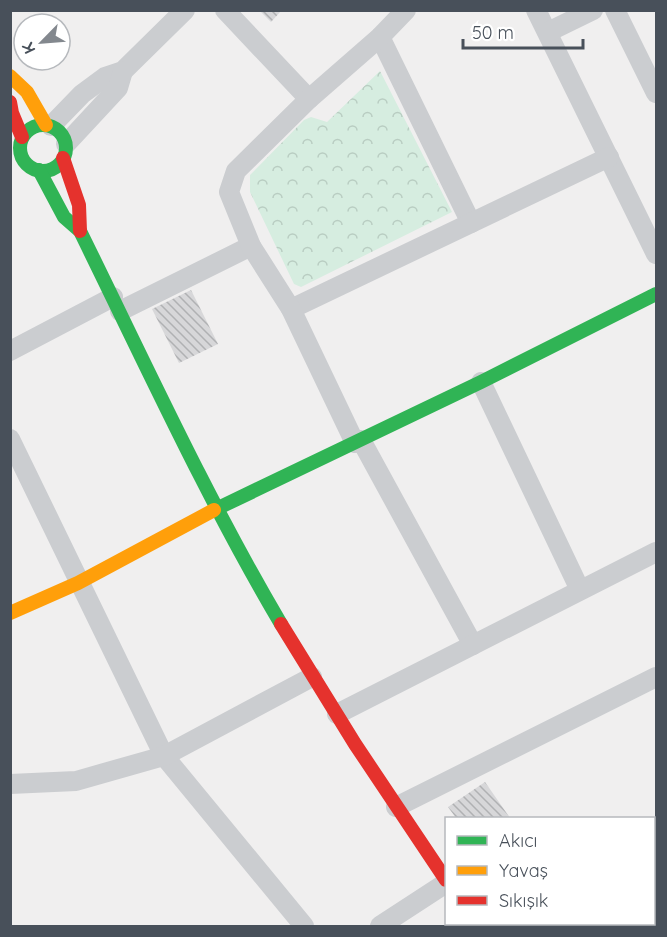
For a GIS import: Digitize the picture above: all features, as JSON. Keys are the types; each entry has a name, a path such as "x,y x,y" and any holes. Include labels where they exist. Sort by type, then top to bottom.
{"street":[{"path":"17,145 32,127 49,125 82,94 105,77 123,71 184,10"},
{"path":"225,10 309,99"},
{"path":"406,10 380,37 309,99 236,171 229,192 251,246 291,309 358,442 473,645"},
{"path":"536,10 657,254"},
{"path":"548,32 593,10"},
{"path":"615,10 657,93"},
{"path":"380,37 471,223"},
{"path":"18,178 36,170 53,168 64,151 118,88 123,71"},
{"path":"10,76 22,84 49,125 62,135 64,151 79,205 80,231"},
{"path":"10,102 17,145 23,160 36,170 64,217 80,231 217,509 312,677 445,878"},
{"path":"291,309 609,157"},
{"path":"10,351 251,246"},
{"path":"10,613 78,583 217,509 657,294"},
{"path":"481,382 580,590"},
{"path":"10,440 17,468 78,583 164,756 304,927"},
{"path":"337,714 657,552"},
{"path":"10,784 76,781 164,756 312,677"},
{"path":"396,807 657,677"},
{"path":"380,927 445,882"}],"green space":[{"path":"380,71 452,212 301,287 294,284 250,192 250,175 304,120 311,117 327,122"}],"building":[{"path":"259,10 282,10 271,22"},
{"path":"191,290 218,344 179,363 152,309"},
{"path":"485,782 509,817 455,817 448,807"}],"traffic: fast":[{"path":"43,125 59,132 66,148 59,164 43,171 27,164 20,148 27,132 43,125"},
{"path":"39,170 64,217 80,231 227,528 281,624"},
{"path":"214,510 481,382 656,294"}],"traffic: slow":[{"path":"10,76 27,92 46,125"},
{"path":"10,613 78,583 214,510"}],"traffic: jam":[{"path":"10,102 22,137"},
{"path":"63,158 79,205 80,231"},
{"path":"281,624 355,744 445,879"}]}
